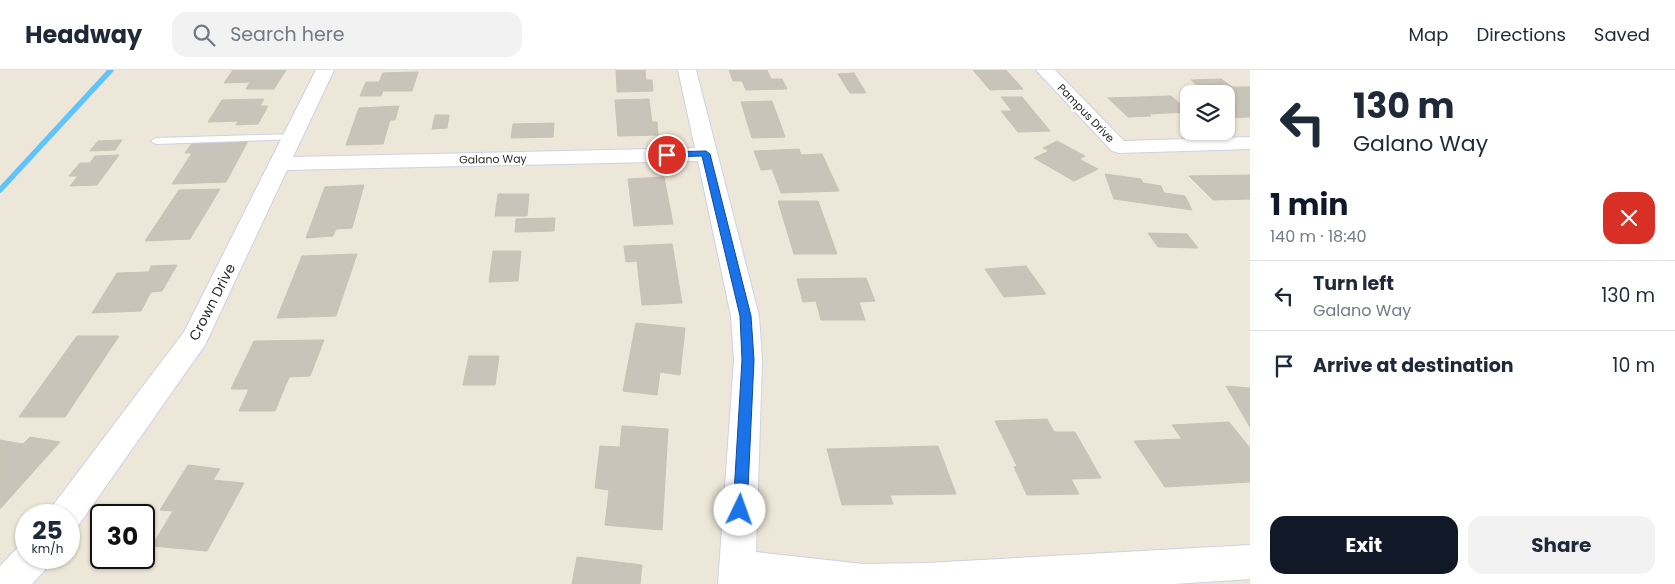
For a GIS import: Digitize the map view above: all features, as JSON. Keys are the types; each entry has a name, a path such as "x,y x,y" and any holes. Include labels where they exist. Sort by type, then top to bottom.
{"street":[{"name":"Crown Drive","path":"74,504 195,338 325,70"},
{"path":"687,70 745,316 748,360 737,575 863,582 926,581 1250,562"},
{"name":"Pampus Drive","path":"1045,70 1119,147 1250,143"},
{"name":"Galano Way","path":"280,164 706,154"},
{"path":"8,584 22,569"}],"lane":[{"path":"156,141 293,137"}],"building":[{"path":"233,70 286,70 274,89 246,89 250,82 224,83"},
{"path":"616,70 645,70 646,80 652,80 653,91 617,92"},
{"path":"729,70 767,70 771,79 782,79 787,89 746,90 742,81 733,81"},
{"path":"973,70 1006,70 1023,89 990,90"},
{"path":"418,72 412,91 383,91 381,96 360,96 366,82 379,82 383,73"},
{"path":"854,73 866,93 850,93 838,74"},
{"path":"1221,79 1229,85 1197,85 1191,80"},
{"path":"1235,87 1250,87 1250,117 1235,118"},
{"path":"1171,96 1180,104 1180,112 1128,117 1108,98"},
{"path":"1001,97 1022,97 1050,131 1018,132 1001,111 1012,111"},
{"path":"264,99 260,106 268,106 258,124 236,125 238,121 208,122 222,100"},
{"path":"649,99 652,122 657,122 658,135 618,136 615,100"},
{"path":"772,101 785,137 752,138 741,102"},
{"path":"399,106 395,120 390,120 383,144 346,145 359,108"},
{"path":"435,115 449,115 447,128 432,129"},
{"path":"554,123 553,137 511,138 513,124"},
{"path":"122,140 115,150 90,151 98,141"},
{"path":"248,141 226,182 172,184 192,153 185,153 192,143"},
{"path":"1057,141 1085,156 1079,159 1098,169 1074,181 1034,158 1049,151 1043,148"},
{"path":"799,149 801,155 822,154 839,191 781,193 772,169 761,170 754,151"},
{"path":"119,155 97,185 70,186 78,176 69,176 80,163 90,163 95,156"},
{"path":"1105,174 1141,179 1143,183 1161,186 1164,193 1185,196 1192,210 1114,199"},
{"path":"1250,175 1250,199 1213,200 1189,176"},
{"path":"664,177 673,224 634,226 628,179"},
{"path":"364,185 352,228 336,229 333,236 306,238 325,187"},
{"path":"220,189 190,239 145,241 179,190"},
{"path":"498,194 529,194 527,216 495,216"},
{"path":"778,201 818,201 837,254 794,254"},
{"path":"555,218 554,231 515,232 516,219"},
{"path":"1148,233 1187,234 1198,248 1158,247"},
{"path":"672,244 682,303 642,305 637,261 626,262 624,246"},
{"path":"493,251 521,251 518,281 489,282"},
{"path":"357,254 336,316 277,318 302,256"},
{"path":"177,265 162,291 151,292 141,311 92,313 117,273 149,272 151,266"},
{"path":"1026,266 1046,294 1004,297 985,269"},
{"path":"866,278 875,301 859,302 865,320 821,320 816,301 803,302 797,279"},
{"path":"636,323 685,328 680,375 660,372 657,395 623,391"},
{"path":"77,336 119,336 65,417 19,417"},
{"path":"324,340 310,376 289,377 275,411 239,411 249,389 231,389 254,341"},
{"path":"469,356 499,356 495,385 463,385"},
{"path":"1226,386 1250,388 1250,427"},
{"path":"1047,419 1054,432 1075,432 1101,478 1071,479 1079,494 1027,495 1014,467 1017,466 995,421"},
{"path":"1229,422 1250,448 1250,482 1165,487 1134,441 1182,439 1172,425"},
{"path":"622,426 668,429 662,530 605,525 609,490 595,488 600,446 620,447"},
{"path":"30,437 60,442 0,509 0,440 23,444"},
{"path":"938,446 956,494 890,495 893,504 842,505 827,449"},
{"path":"188,465 220,469 213,480 244,483 207,551 155,546 155,541 173,511 160,510"},
{"path":"577,557 642,565 640,584 572,584"}],"waterway":[{"path":"0,190 111,70"}],"route":[{"path":"667,155 706,154 745,316 748,360 740,510"}]}
